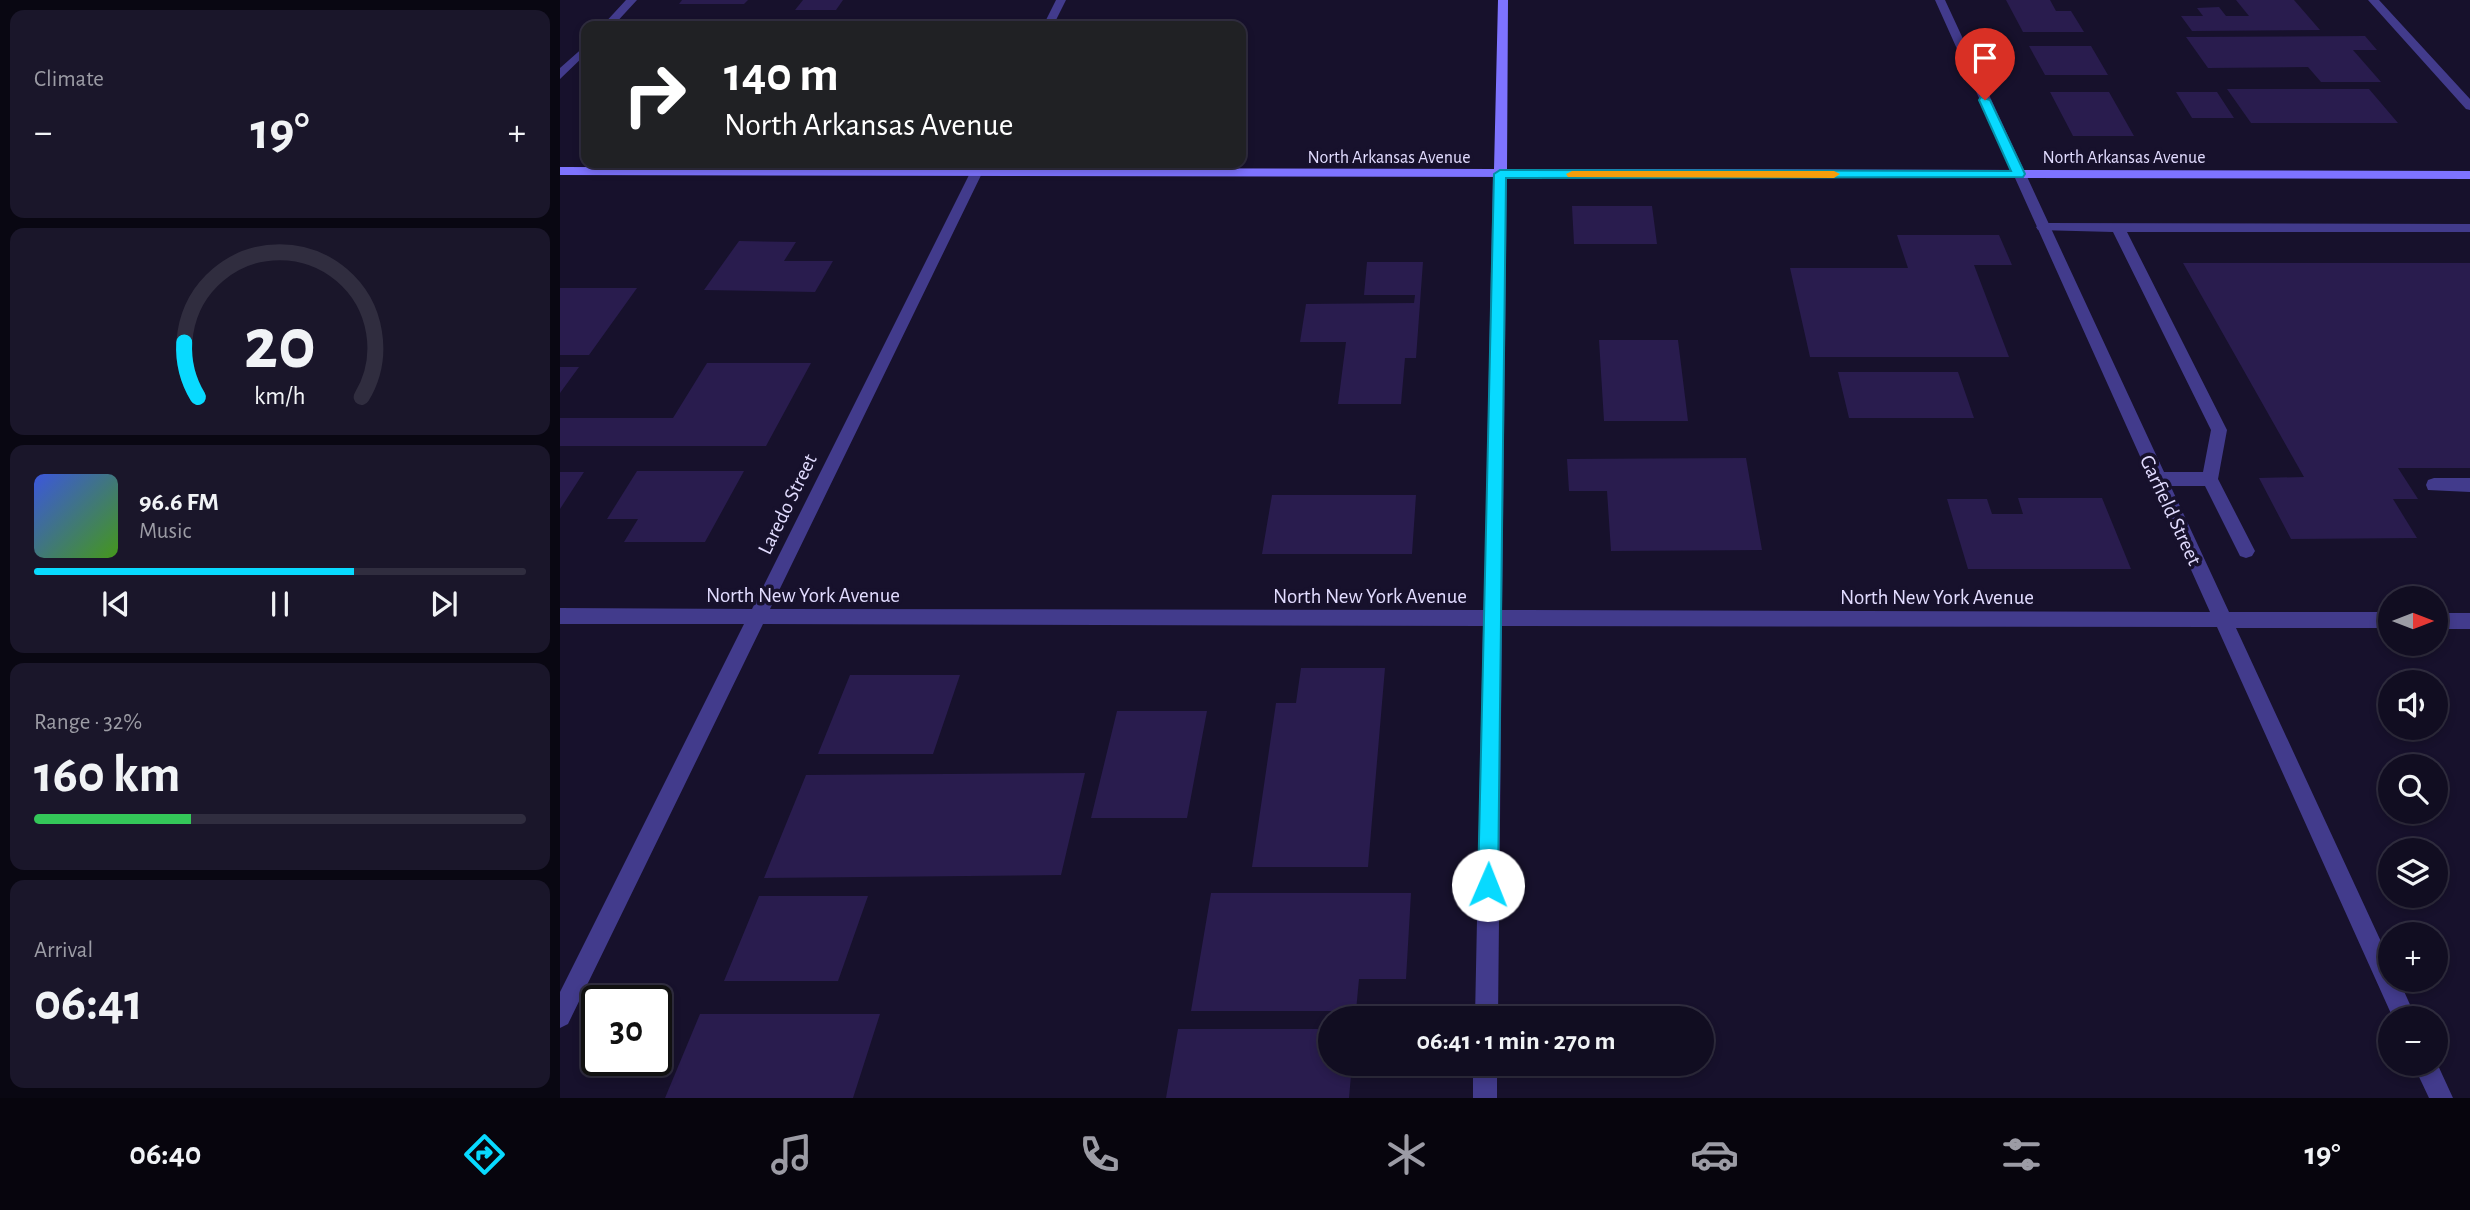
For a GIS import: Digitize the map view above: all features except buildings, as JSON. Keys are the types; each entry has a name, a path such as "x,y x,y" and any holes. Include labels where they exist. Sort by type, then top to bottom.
{"main road":[{"path":"1500,174 1503,0"},
{"name":"North Arkansas Avenue","path":"560,171 978,168 1500,174 2470,175"}],"street":[{"path":"612,21 632,0"},
{"path":"1050,21 1061,0"},
{"name":"Garfield Street","path":"1940,0 2399,1006"},
{"path":"2373,0 2470,106"},
{"path":"560,75 581,53"},
{"name":"Laredo Street","path":"560,1016 978,168"},
{"path":"1486,1006 1500,174"},
{"path":"2043,228 2470,228"},
{"path":"2118,228 2219,430 2210,479 2246,551"},
{"path":"2157,479 2210,479"},
{"path":"2434,485 2470,485"},
{"name":"North New York Avenue","path":"560,616 2378,621"},
{"path":"2448,621 2470,621"},
{"path":"1485,1076 1485,1098"},
{"path":"2431,1076 2441,1098"}],"slow traffic":[{"path":"1572,174 1834,174"}],"route":[{"path":"1488,885 1500,174 2019,174 1985,100"}]}
